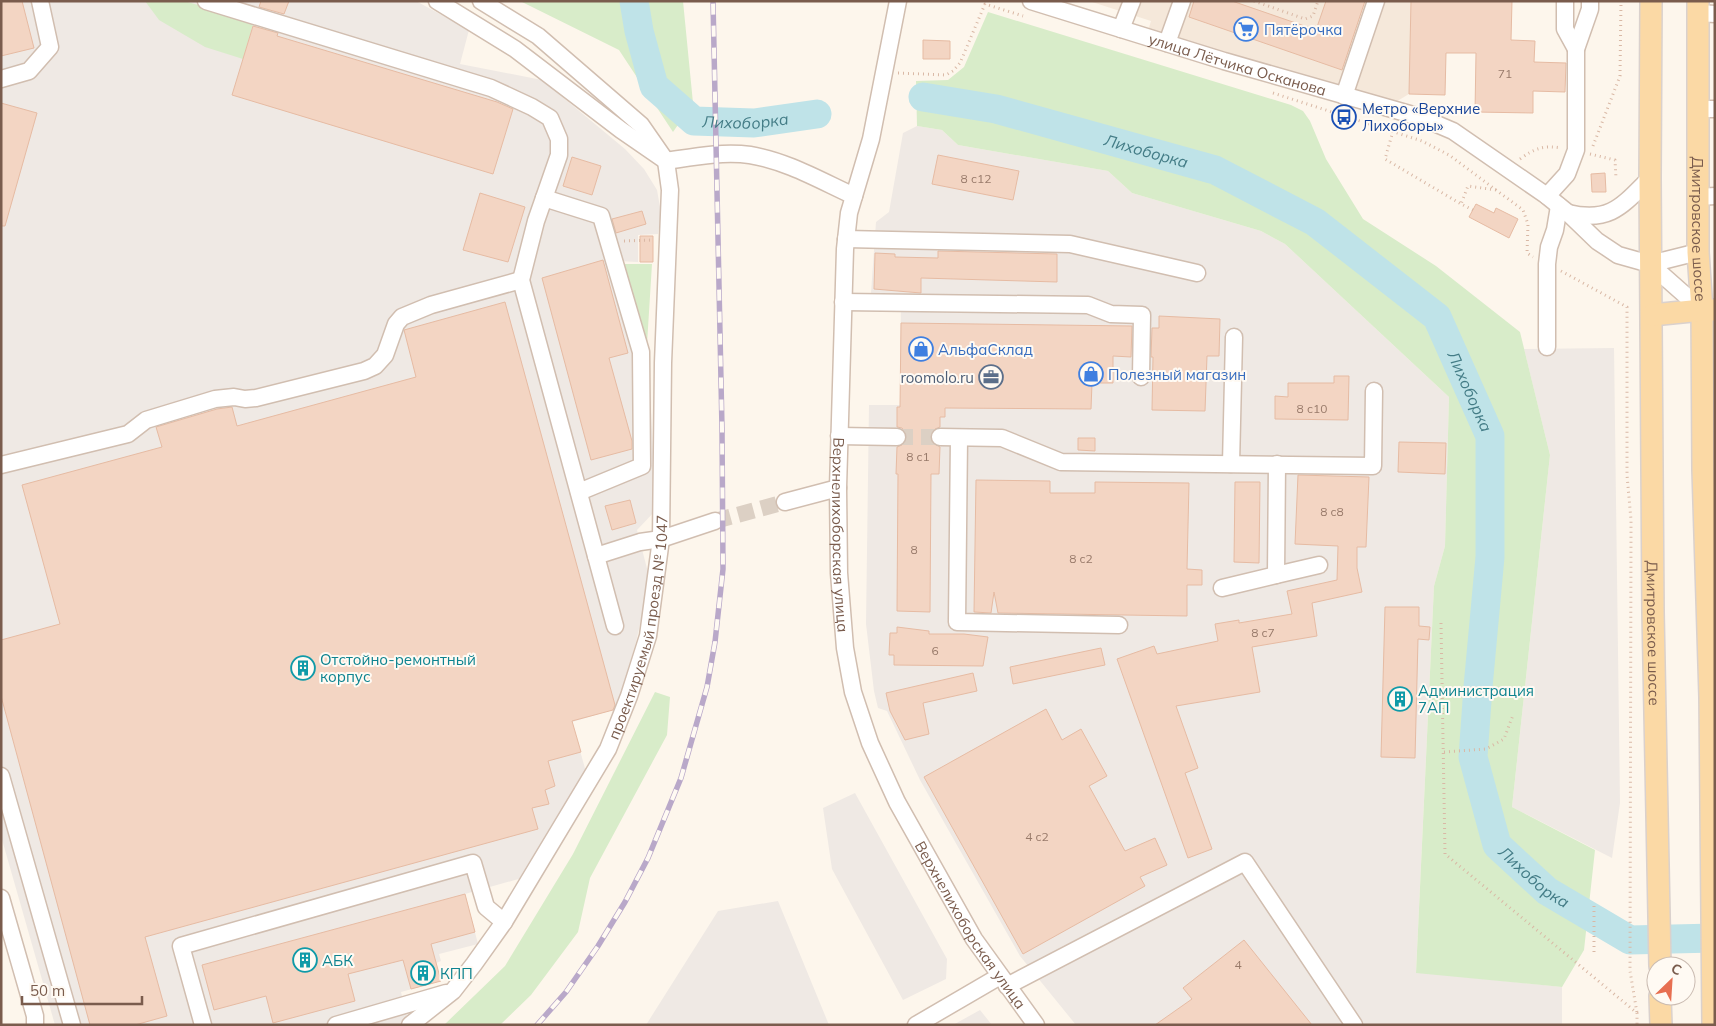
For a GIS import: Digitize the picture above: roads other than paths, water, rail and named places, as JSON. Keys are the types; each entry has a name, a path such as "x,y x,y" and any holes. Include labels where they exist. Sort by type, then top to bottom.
{"main road":[{"name":"Дмитровское шоссе","path":"1651,1 1650,264 1652,315 1653,622 1660,956"},
{"name":"Дмитровское шоссе","path":"1703,10 1707,109 1706,197 1698,252 1708,310 1710,697 1713,800 1713,1025"},
{"path":"1652,315 1708,310"},
{"path":"1660,1006 1661,1025"}],"street":[{"path":"1,79 29,71 50,46 40,1"},
{"path":"206,1 491,88 532,107 550,118 559,139 559,155 536,221 521,280 615,626"},
{"path":"437,1 515,50 620,130 666,161 706,155 749,155 790,166 854,196"},
{"path":"482,1 538,36 642,125 666,161"},
{"name":"Верхнелихоборская улица","path":"898,1 871,139 849,213 846,239 838,488 839,573 845,648 853,692 867,734 897,802 974,939 1036,1025"},
{"name":"улица Лётчика Осканова","path":"1031,1 1344,96 1420,117 1453,131 1558,205 1597,241 1618,255 1650,264 1698,252"},
{"path":"1121,29 1132,1"},
{"path":"1167,43 1182,1"},
{"path":"1344,96 1376,1"},
{"path":"1565,1 1564,29 1576,49"},
{"path":"1546,347 1549,247 1555,230 1558,205 1576,150 1576,49 1590,9 1590,1"},
{"name":"проектируемый проезд № 1047","path":"410,1025 453,991 504,922 608,749 629,696 648,636 661,538 663,362 670,190 666,161"},
{"name":"улица Лётчика Осканова","path":"1558,205 1584,217 1603,216 1619,207 1650,178"},
{"path":"544,198 602,216 641,352 642,466 579,492"},
{"path":"846,239 1070,244 1197,274"},
{"path":"1650,264 1708,310"},
{"path":"1,465 128,434 146,420 215,399 234,397 244,399 256,398 364,371 375,366 384,355 396,324 402,317 431,305 521,280"},
{"path":"843,302 1088,305 1111,314 1142,314 1141,377"},
{"path":"1231,464 1234,337"},
{"path":"940,438 1002,438 1061,462 1373,466 1374,391"},
{"path":"839,436 897,437"},
{"path":"959,438 957,622 1119,625"},
{"path":"1276,575 1278,464"},
{"path":"785,502 838,488"},
{"path":"596,556 715,521"},
{"path":"1222,588 1319,565"},
{"path":"1,776 72,1025"},
{"path":"916,1025 1245,862 1354,1025"},
{"path":"203,1025 181,946 473,863 486,907 504,922"},
{"path":"1,898 35,1016 35,1025"},
{"path":"336,1025 453,991"}],"waterway":[{"name":"Лихоборка","path":"634,1 639,31 654,86 694,121 754,123 817,114"},
{"name":"Лихоборка","path":"923,97 996,109 1215,170 1315,222 1437,317 1490,436 1490,557 1473,757 1497,845 1547,891 1630,940 1715,938"}],"tunnel":[{"path":"897,437 940,437"},
{"path":"715,521 785,502"}],"railway":[{"path":"537,1025 566,992 598,946 625,902 648,858 681,778 707,687 715,642 723,569 713,1"}],"place":[{"name":"Пятёрочка","path":"1246,29"},
{"name":"Метро «Верхние Лихоборы»","path":"1344,117"},
{"name":"АльфаСклад","path":"921,349"},
{"name":"Полезный магазин","path":"1091,374"},
{"name":"roomolo.ru","path":"991,377"},
{"name":"Отстойно-ремонтный корпус","path":"303,668"},
{"name":"Администрация 7АП","path":"1400,699"},
{"name":"АБК","path":"305,960"},
{"name":"КПП","path":"423,973"}]}
